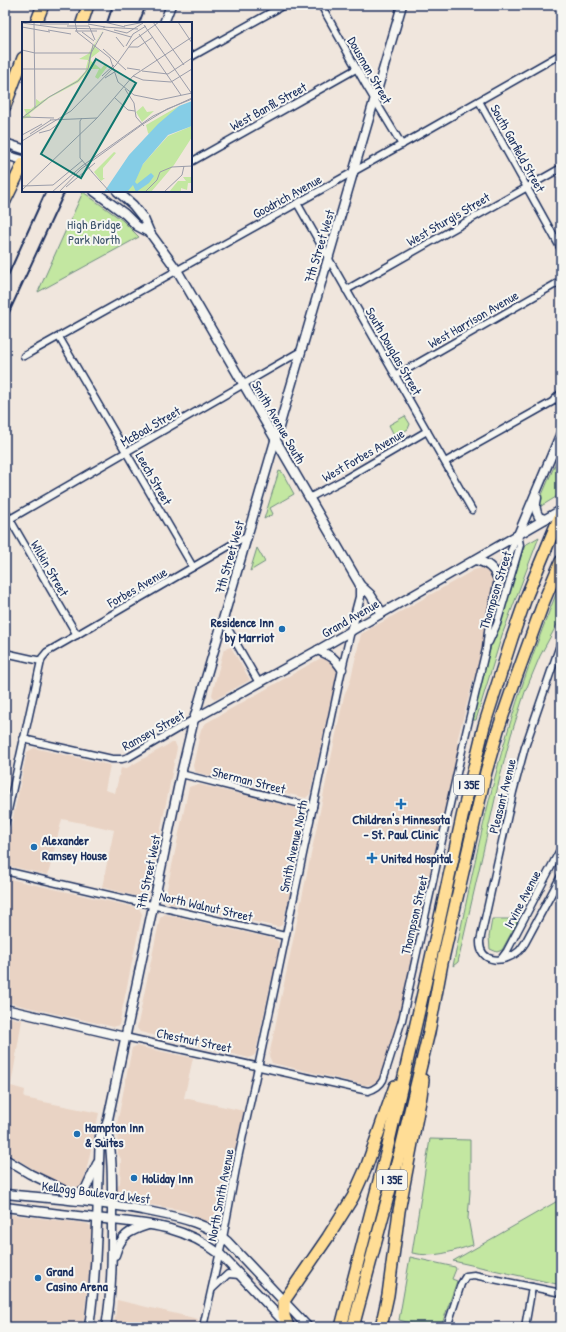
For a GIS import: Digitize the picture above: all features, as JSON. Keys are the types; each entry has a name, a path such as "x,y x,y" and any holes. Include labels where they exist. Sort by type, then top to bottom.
{"highway":[{"path":"36,22 43,5"},
{"path":"82,22 88,5"},
{"path":"5,106 22,61"},
{"path":"5,201 22,166"},
{"name":"I 35E","path":"341,1327 387,1150 484,726 524,602 561,512"},
{"name":"I 35E","path":"353,1327 400,1152 429,1032 486,772 528,643 561,562"},
{"path":"382,1327 388,1295 399,1211 421,1096 429,1032"},
{"path":"288,1327 284,1316 284,1301 328,1237 353,1197 366,1168 394,1088 406,1066"},
{"path":"334,1327 357,1264"}],"main road":[{"path":"164,22 172,5"},
{"name":"7th Street West","path":"89,1327 93,1294 100,1136 107,1124 194,719 402,5"},
{"path":"5,143 22,149"},
{"path":"5,155 22,160"},
{"name":"Smith Avenue South","path":"95,192 125,214 137,226 150,233"},
{"name":"Smith Avenue South","path":"118,192 144,219 150,233 176,270 360,585 370,594 382,613"},
{"path":"518,535 561,433"},
{"path":"544,474 535,508 539,517 546,519"},
{"name":"Grand Avenue","path":"194,719 318,650 546,519 561,512"},
{"path":"475,560 489,565 496,573 498,579"},
{"path":"351,631 360,597 360,585"},
{"path":"318,650 334,658 342,669"},
{"name":"Chestnut Street","path":"5,1009 125,1037"},
{"name":"7th Street West","path":"106,1327 110,1304 112,1264 110,1136 107,1124"},
{"path":"5,1159 30,1174 88,1202"},
{"path":"67,1200 85,1190 99,1160"},
{"name":"Kellogg Boulevard West","path":"5,1194 112,1204 182,1218 202,1226 223,1238 308,1327"},
{"name":"Kellogg Boulevard West","path":"5,1207 160,1226 186,1234 220,1254 288,1327"},
{"path":"112,1264 118,1246 124,1236 138,1228 151,1225"}],"street":[{"path":"192,56 284,5"},
{"name":"Dousman Street","path":"321,5 356,69 402,145"},
{"name":"Goodrich Avenue","path":"24,356 402,145 561,54"},
{"name":"West Banfil Street","path":"192,161 356,69"},
{"name":"South Garfield Street","path":"479,101 561,249"},
{"name":"West Sturgis Street","path":"346,290 561,168"},
{"name":"South Douglas Street","path":"297,203 396,374 472,510"},
{"name":"West Harrison Avenue","path":"396,374 411,367 561,281"},
{"name":"Leech Street","path":"60,337 193,567"},
{"name":"McBoal Street","path":"10,519 300,351"},
{"path":"445,462 552,402 560,394"},
{"name":"West Forbes Avenue","path":"309,498 356,473 427,431"},
{"name":"Wilkin Street","path":"5,511 77,635"},
{"name":"Forbes Avenue","path":"41,662 42,658 47,652 248,535"},
{"name":"Thompson Street","path":"377,1088 384,1080 402,1020 463,745 486,649 489,623 498,579 518,535"},
{"name":"Thompson Street","path":"486,649 497,624 520,545 518,535"},
{"path":"223,620 259,683"},
{"name":"Smith Avenue North","path":"258,1066 351,631"},
{"name":"Pleasant Avenue","path":"486,958 481,951 480,941 511,798 525,747 561,642"},
{"path":"5,654 41,662 5,824"},
{"name":"Ramsey Street","path":"24,739 112,759 122,759 129,757 194,719"},
{"name":"Sherman Street","path":"181,774 313,807"},
{"name":"Irvine Avenue","path":"501,959 507,951 561,848"},
{"name":"North Walnut Street","path":"5,871 286,936"},
{"name":"Irvine Avenue","path":"486,958 495,960 501,959 519,951 525,944 561,876"},
{"name":"Chestnut Street","path":"125,1037 368,1091 377,1088"},
{"name":"North Smith Avenue","path":"203,1327 220,1254 238,1158 258,1066"},
{"path":"212,1289 228,1274 240,1275"},
{"path":"447,1327 461,1284 466,1276 474,1275 561,1293"},
{"path":"525,1327 532,1287"}],"shaded area":[{"name":"United Hospital","path":"482,568 488,569 495,579 495,585 476,675 473,681 457,741 459,747 399,1021 382,1077 375,1084 365,1085 272,1063 269,1056 344,696 350,682 361,634 474,570"},
{"path":"231,647 250,680 216,699 213,698 212,694 224,649"},
{"path":"326,658 335,664 337,673 310,794 306,798 195,772 193,766 201,729 206,723 319,659"},
{"path":"171,743 175,743 177,748 148,894 139,897 102,887 114,830 97,826 62,819 48,875 9,866 5,861 27,752 34,748 110,765 105,790 115,793 121,768 125,769"},
{"path":"201,785 303,809 307,814 304,830 301,832 298,845 299,850 282,925 278,927 169,903 165,898 189,787"},
{"path":"5,878 139,908 142,914 119,1025 114,1027 5,1002"},
{"path":"165,914 278,941 279,947 255,1055 249,1058 140,1032 137,1028 160,918"},
{"path":"5,1016 22,1020 11,1086 25,1090 24,1098 99,1113 85,1176 86,1181 84,1186 76,1191 71,1192 5,1152"},
{"path":"136,1046 193,1058 184,1098 244,1111 220,1223 213,1226 185,1211 120,1200 116,1195 116,1189 120,1183 121,1159 118,1154 117,1124 132,1048"},
{"name":"Grand Casino Arena","path":"5,1214 83,1223 92,1227 92,1266 87,1285 85,1313 82,1327 5,1327"},
{"path":"117,1300 198,1319 196,1327 114,1327"}],"green space":[{"name":"High Bridge Park North","path":"83,192 122,220 139,237 38,292"},
{"path":"405,416 410,424 408,429 395,437 389,425"},
{"path":"561,448 561,487 556,497 538,508 539,502"},
{"path":"279,471 282,472 294,494 270,508 273,514 264,519"},
{"path":"539,537 502,635 476,720 472,720 492,641 525,545"},
{"path":"257,548 265,562 250,571"},
{"path":"561,582 561,617 540,656 525,692 511,735 458,962 453,966 478,847 502,752 525,678"},
{"path":"492,919 519,919 502,950 497,952 490,949 489,937"},
{"path":"430,1139 470,1140 470,1192 468,1218 473,1245 436,1255 412,1253"},
{"path":"561,1199 561,1285 453,1261"},
{"path":"410,1257 455,1267 456,1269 452,1279 457,1281 441,1327 427,1327 399,1320"}],"railway":[{"path":"107,22 113,5"},
{"path":"139,22 146,5"},
{"path":"5,282 46,192"},
{"path":"5,321 65,192"}],"place":[{"name":"Residence Inn by Marriot","path":"282,629"},
{"name":"Children's Minnesota - St. Paul Clinic","path":"401,804"},
{"name":"Alexander Ramsey House","path":"34,847"},
{"name":"United Hospital","path":"372,858"},
{"name":"Hampton Inn & Suites","path":"77,1134"},
{"name":"Holiday Inn","path":"134,1178"},
{"name":"Grand Casino Arena","path":"38,1278"}]}
